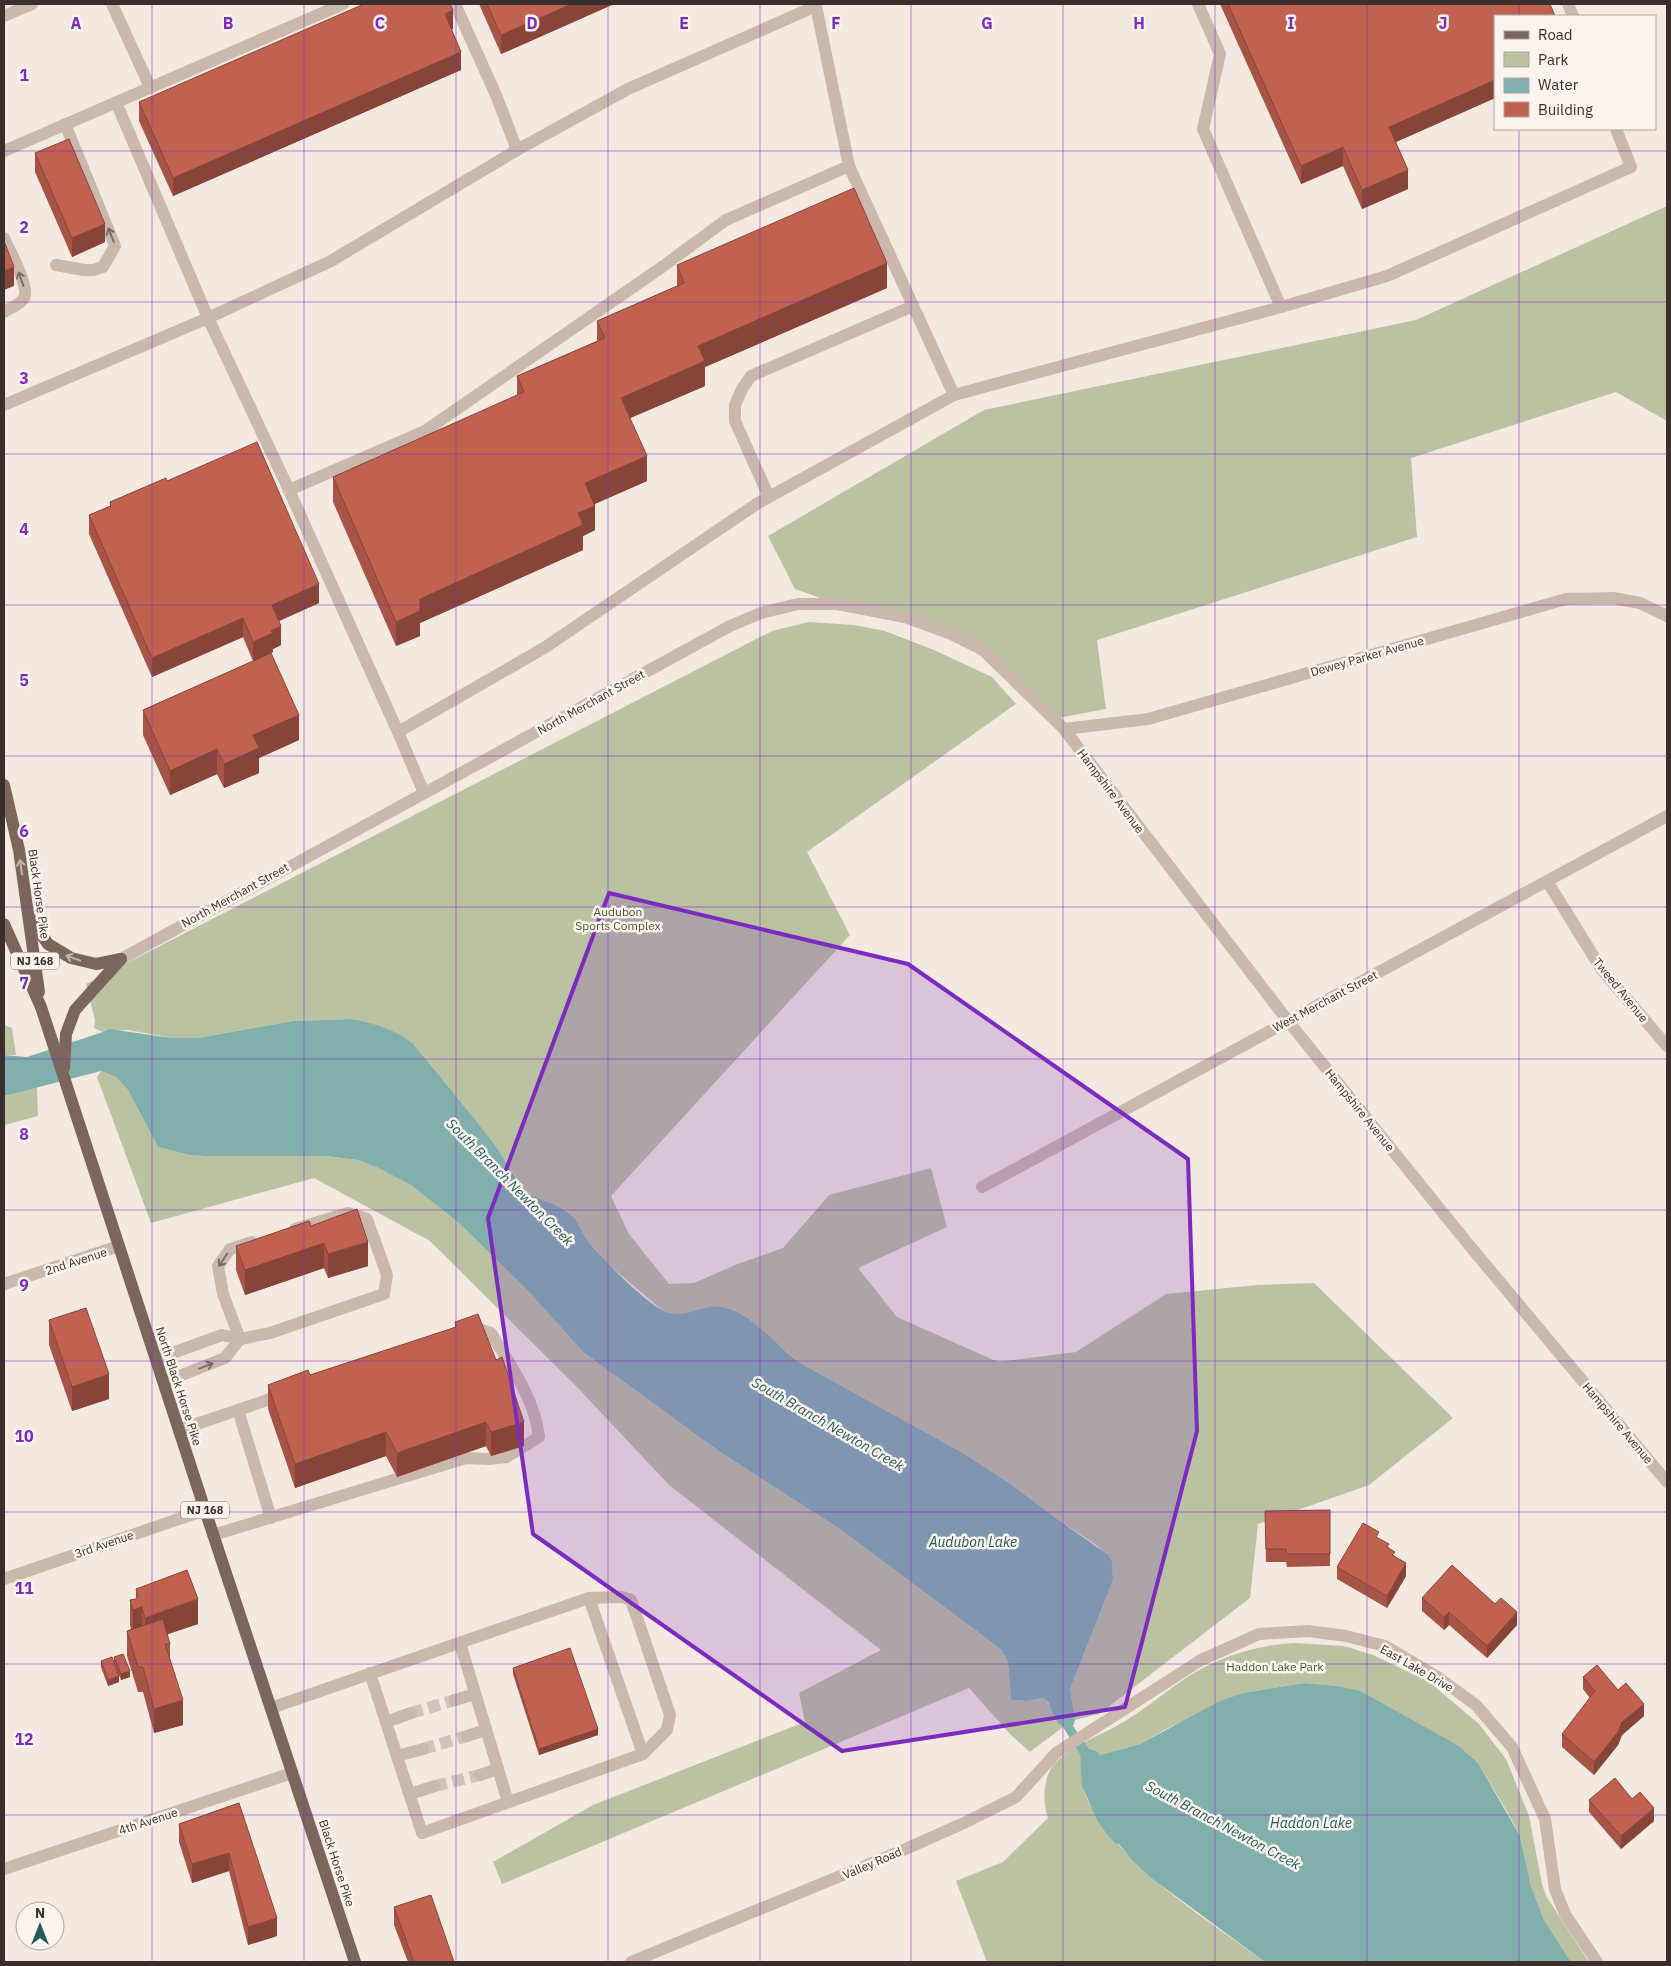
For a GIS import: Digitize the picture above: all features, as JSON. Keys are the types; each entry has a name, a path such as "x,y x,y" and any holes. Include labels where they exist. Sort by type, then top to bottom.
{"main road":[{"name":"Black Horse Pike","path":"4,785 19,850 42,1007"},
{"path":"28,915 48,944 71,958 96,964 120,959"},
{"name":"NJ 168","path":"4,924 42,1007"},
{"path":"64,1075 66,1034 75,1010 120,959"},
{"name":"North Black Horse Pike","path":"42,1007 292,1773"},
{"name":"Black Horse Pike","path":"292,1773 355,1962"}],"street":[{"path":"4,16 32,4"},
{"path":"112,4 150,87"},
{"path":"4,151 343,4"},
{"path":"455,4 496,95 518,150"},
{"path":"1198,4 1220,54 1202,129 1280,307"},
{"path":"4,405 208,318 331,261 518,150 628,89 816,5 849,166 954,395"},
{"path":"116,102 208,318 289,490 424,793"},
{"path":"56,265 93,270 103,267 115,246 65,124"},
{"path":"398,732 544,648 769,497 954,395 1280,307 1387,276 1631,167 1616,130"},
{"path":"289,490 425,431 662,267 726,220 849,166"},
{"path":"4,238 24,284 25,292 24,299 18,305 4,312"},
{"path":"769,497 735,421 735,405 742,389 751,376 913,306"},
{"name":"Dewey Parker Avenue","path":"1064,730 1148,719 1566,599 1613,598 1640,603 1667,616"},
{"name":"North Merchant Street","path":"120,959 730,626 760,613 798,604 838,604 867,608 905,617 949,633 983,650 1064,730"},
{"name":"Hampshire Avenue","path":"1064,730 1288,1022 1469,1245 1667,1482"},
{"name":"West Merchant Street","path":"982,1187 1667,816"},
{"name":"Tweed Avenue","path":"1547,881 1602,970 1667,1046"},
{"path":"156,1359 222,1335 240,1339 270,1333 384,1294 387,1275 367,1219 348,1212 284,1232"},
{"path":"240,1339 223,1294 218,1266 230,1249 266,1238"},
{"name":"2nd Avenue","path":"4,1284 120,1246"},
{"path":"213,1535 466,1458 488,1459 507,1457 540,1437 537,1419 520,1383 491,1333 479,1329 458,1335"},
{"path":"164,1382 226,1358 240,1339"},
{"path":"179,1430 293,1391"},
{"path":"238,1410 271,1518"},
{"name":"3rd Avenue","path":"4,1578 205,1510"},
{"path":"270,1708 370,1673 589,1598 622,1597 631,1600 670,1715 668,1730 643,1754 422,1833 370,1673"},
{"path":"589,1598 643,1754"},
{"name":"East Lake Drive","path":"1091,1729 1201,1660 1259,1634 1308,1631 1346,1636 1385,1646 1439,1678 1476,1705 1512,1747 1545,1819 1556,1889 1565,1914 1598,1962"},
{"path":"460,1643 508,1802"},
{"path":"455,1700 475,1694"},
{"path":"386,1722 411,1713"},
{"name":"Valley Road","path":"631,1962 966,1822 1016,1797 1056,1753 1091,1729"},
{"path":"467,1736 486,1730"},
{"path":"397,1756 423,1749"},
{"path":"480,1775 498,1769"},
{"name":"4th Avenue","path":"4,1869 292,1773"},
{"path":"410,1794 435,1786"}],"highlighted area":[{"path":"609,893 908,964 1188,1159 1197,1431 1125,1707 842,1751 533,1534 488,1218"}],"green space":[{"path":"1667,206 1667,421 1616,392 1411,458 1417,537 1097,640 1106,709 1053,719 983,650 953,635 837,604 795,589 768,536 984,410 1416,320"},
{"name":"Audubon Sports Complex","path":"809,622 854,625 885,631 934,650 992,677 1016,704 807,852 850,935 611,1196 629,1234 669,1284 694,1283 735,1265 783,1248 829,1195 931,1168 947,1227 858,1268 897,1317 998,1362 1076,1352 1166,1294 1257,1285 1314,1283 1453,1418 1369,1485 1258,1524 1250,1598 1099,1714 1075,1720 1070,1689 1113,1580 1112,1561 1096,1545 1012,1485 963,1453 800,1363 758,1328 707,1307 681,1315 673,1315 662,1310 608,1264 588,1241 566,1210 536,1198 524,1189 494,1145 384,1028 351,1019 293,1021 198,1038 172,1038 128,1030 103,1032 94,1028 95,1020 86,984 772,631"},
{"path":"4,1025 12,1028 16,1055 4,1055"},
{"path":"101,1071 116,1077 128,1090 158,1147 189,1155 204,1156 326,1156 358,1160 411,1185 460,1224 532,1295 583,1352 720,1452 840,1529 1002,1650 1008,1662 1011,1700 1026,1701 1043,1698 1063,1727 1030,1752 1011,1735 969,1688 502,1884 493,1862 593,1805 805,1722 799,1693 881,1650 669,1485 577,1387 430,1241 314,1178 151,1223 97,1077"},
{"path":"37,1087 38,1116 4,1125 4,1096"},
{"name":"Haddon Lake Park","path":"1294,1643 1344,1646 1373,1655 1429,1682 1479,1724 1506,1759 1529,1816 1546,1896 1589,1962 1571,1962 1544,1920 1531,1886 1520,1836 1478,1763 1459,1746 1338,1686 1304,1683 1243,1693 1166,1729 1140,1744 1100,1755 1080,1754 1082,1783 1087,1799 1120,1847 1191,1909 1265,1962 987,1962 956,1881 1003,1862 1048,1818 1044,1797 1045,1789 1048,1775 1055,1763 1078,1746 1132,1717 1201,1669 1243,1652 1273,1645"}],"water":[{"path":"351,1019 384,1027 399,1034 413,1044 494,1144 523,1188 534,1197 560,1207 572,1216 588,1241 603,1258 634,1289 654,1305 662,1310 677,1314 713,1306 732,1310 742,1315 763,1330 800,1363 963,1453 1012,1485 1108,1555 1112,1561 1113,1580 1070,1689 1075,1720 1073,1726 1089,1749 1096,1751 1100,1755 1140,1744 1218,1702 1243,1693 1304,1683 1338,1686 1360,1691 1459,1746 1478,1763 1520,1836 1531,1886 1544,1920 1571,1962 1265,1962 1150,1877 1106,1833 1097,1820 1082,1786 1080,1754 1063,1727 1057,1722 1048,1702 1043,1698 1026,1701 1011,1700 1008,1662 1002,1650 840,1529 720,1452 583,1352 532,1295 460,1224 411,1185 358,1160 326,1156 204,1156 189,1155 158,1147 128,1090 116,1077 101,1071 4,1096 4,1055 27,1057 109,1029 172,1038 198,1038 293,1021"}],"building":[{"path":"364,4 450,4 453,10 445,14 461,52 173,178 139,102"},
{"path":"487,4 572,4 501,35"},
{"path":"1228,4 1550,4 1555,15 1494,15 1494,80 1389,127 1408,170 1362,190 1343,147 1301,166"},
{"path":"69,139 105,224 72,238 35,153"},
{"path":"854,188 887,263 698,346 705,361 621,398 647,456 585,483 595,506 578,513 583,525 420,599 420,611 396,622 333,477 524,392 517,376 605,338 597,321 684,283 677,265"},
{"path":"4,241 14,267 4,271"},
{"path":"257,442 319,584 272,605 281,626 271,631 273,633 253,642 243,618 152,658 89,515 111,506 110,502 166,478 167,481"},
{"path":"271,653 299,715 253,735 259,748 224,764 217,749 170,771 143,710"},
{"path":"357,1209 368,1242 328,1254 324,1243 245,1270 236,1246 309,1221 311,1226"},
{"path":"86,1308 109,1374 72,1387 49,1320"},
{"path":"478,1314 496,1360 502,1357 524,1422 491,1432 486,1422 397,1453 386,1432 295,1464 268,1385 308,1370 310,1375 456,1327 455,1322"},
{"path":"1330,1510 1330,1554 1287,1554 1286,1549 1266,1549 1265,1511"},
{"path":"1363,1523 1379,1532 1376,1537 1389,1544 1387,1547 1395,1552 1392,1555 1406,1563 1387,1596 1337,1567"},
{"path":"1452,1565 1495,1604 1501,1598 1517,1612 1487,1646 1449,1612 1444,1617 1422,1598"},
{"path":"187,1570 198,1599 145,1618 142,1607 133,1610 130,1600 136,1599 138,1596 136,1589"},
{"path":"163,1619 170,1644 165,1644 183,1700 154,1709 143,1667 138,1667 127,1631"},
{"path":"570,1648 598,1729 539,1749 513,1668"},
{"path":"123,1654 130,1671 121,1674 114,1657"},
{"path":"112,1657 119,1676 108,1680 101,1661"},
{"path":"1597,1665 1618,1690 1626,1683 1644,1704 1622,1722 1618,1732 1594,1762 1562,1734 1595,1691 1583,1677"},
{"path":"1615,1778 1632,1799 1640,1792 1654,1808 1621,1836 1589,1800"},
{"path":"239,1803 277,1918 248,1927 229,1853 192,1864 179,1824"},
{"path":"431,1895 454,1962 414,1962 394,1907"}],"tunnel":[{"path":"411,1713 455,1700"},
{"path":"423,1749 467,1736"},
{"path":"435,1786 480,1775"}],"water label":[{"name":"South Branch Newton Creek","path":"510,1182"},
{"name":"South Branch Newton Creek","path":"828,1424"},
{"name":"Audubon Lake","path":"973,1542"},
{"name":"Haddon Lake","path":"1311,1823"},
{"name":"South Branch Newton Creek","path":"1223,1825"}]}
